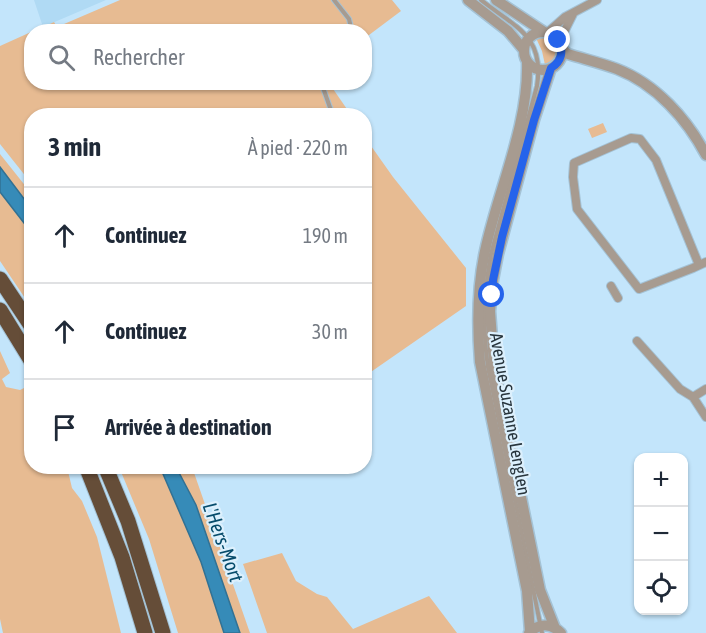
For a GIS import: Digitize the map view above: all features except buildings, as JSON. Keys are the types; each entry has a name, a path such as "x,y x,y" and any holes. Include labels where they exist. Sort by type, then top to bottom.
{"highway":[{"path":"0,279 24,315"},
{"path":"0,310 24,349"},
{"path":"89,474 114,536 145,633"},
{"path":"108,474 128,521 163,633"},
{"path":"140,556 160,600 171,633"},
{"path":"128,577 134,633"}],"street":[{"path":"468,0 508,31 524,50 529,38 534,34 545,32 565,17 597,0"},
{"path":"496,0 554,36 568,54 624,72 660,96 690,128 706,155"},
{"path":"561,46 573,14"},
{"name":"Avenue Suzanne Lenglen","path":"558,630 540,590 494,365 490,321 493,280 498,254 534,120 561,46"},
{"name":"Avenue Suzanne Lenglen","path":"524,50 527,62 527,84 484,253 477,310 480,362 527,591 530,632"},
{"path":"527,62 539,70 555,66 601,65"},
{"path":"631,138 640,139 652,154 702,264 639,289 577,210 573,177 573,167 577,160 631,138"},
{"path":"611,286 618,298"},
{"path":"637,341 680,388 693,398 706,417"},
{"path":"693,398 706,389"},
{"path":"530,632 542,629 558,630"}],"lane":[{"path":"334,0 349,19 350,24"},
{"path":"481,0 529,38 537,53 539,70 537,86 491,254 486,280 484,332 488,367 542,629"},
{"path":"324,90 330,108"}],"shaded area":[{"path":"34,0 106,0 50,24 42,24"},
{"path":"120,0 392,0 401,11 372,33 372,24 64,24"},
{"path":"24,35 24,90 334,90 346,108 24,108 24,174 0,144 0,46"},
{"path":"541,37 554,42 557,49 553,61 545,65 536,38"},
{"path":"603,123 607,132 592,138 588,129"},
{"path":"372,147 466,268 466,306 372,371"},
{"path":"0,154 24,184 24,199 0,167"},
{"path":"0,192 24,223 24,297 0,261"},
{"path":"0,351 10,373 2,379 6,387 20,390 24,388 24,474 69,474 72,488 82,501 97,537 121,633 3,633 0,619"},
{"path":"122,474 163,474 201,562 224,633 178,633 149,539"},
{"path":"180,474 194,474 250,633 240,633 196,505"},
{"path":"282,553 296,581 317,594 327,597 353,629 429,596 457,633 267,633 243,564"}],"water":[{"path":"0,167 24,199 24,223 0,192"},
{"path":"163,474 180,474 196,505 240,633 224,633 201,562"}],"route":[{"path":"492,295 498,254 534,120 551,68 560,60 562,52 558,40"}],"water label":[{"name":"L'Hers-Mort","path":"223,542"}]}
